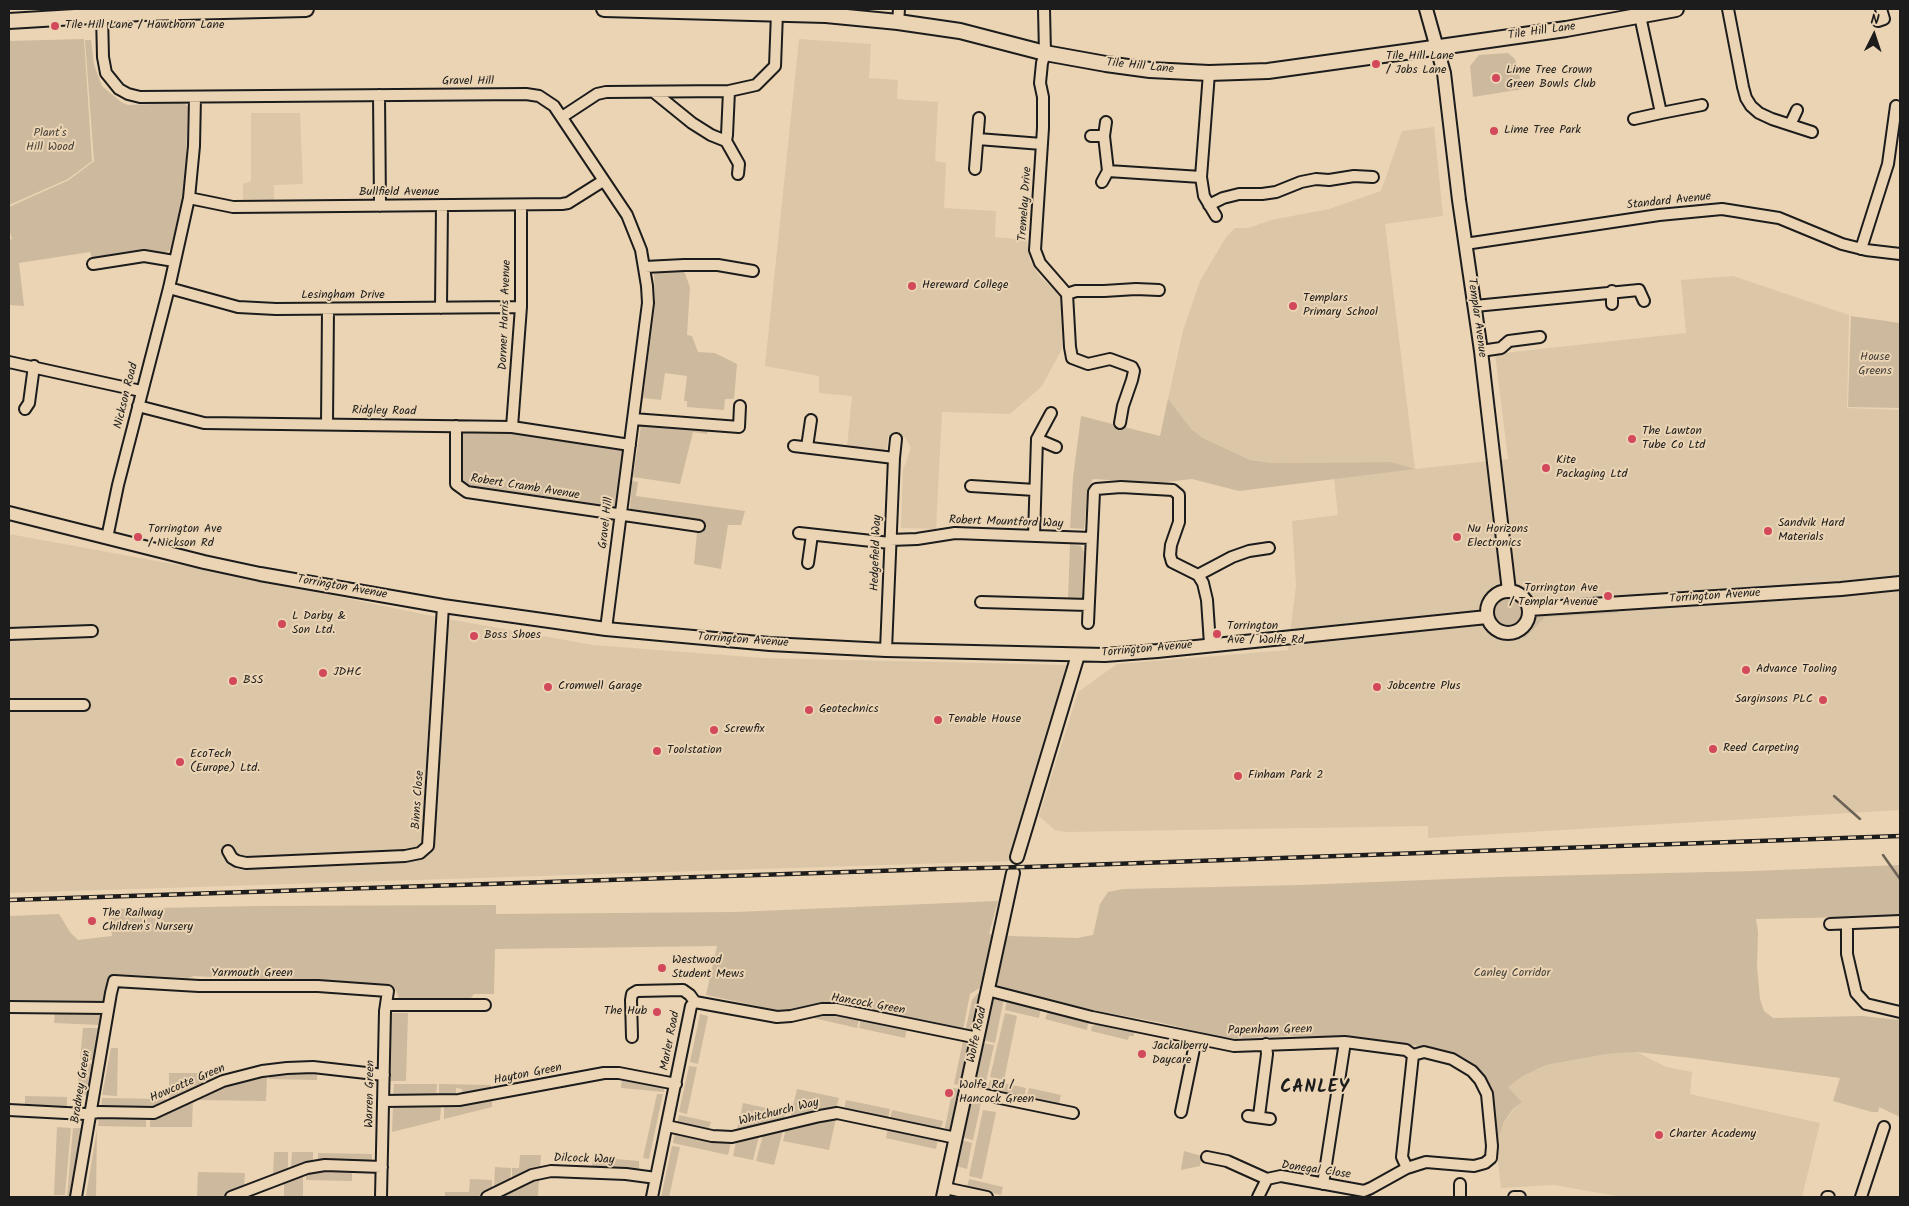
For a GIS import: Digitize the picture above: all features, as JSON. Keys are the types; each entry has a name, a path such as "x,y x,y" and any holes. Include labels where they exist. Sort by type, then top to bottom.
{"main road":[{"path":"9,21 189,10 306,9"},
{"name":"Tile Hill Lane","path":"604,9 899,15 1045,53 1150,70 1209,73 1268,70 1566,30 1676,9"}],"street":[{"name":"Tremelay Drive","path":"1044,9 1045,53 1040,82 1043,110 1042,144 1035,250 1040,263 1067,294"},
{"name":"Templar Avenue","path":"1426,9 1444,73 1465,244 1475,306 1509,590"},
{"path":"1728,9 1746,98 1751,106 1759,113 1812,132"},
{"path":"1878,20 1884,19 1881,9"},
{"path":"562,117 597,94 606,92 729,91 756,85 775,66 777,13"},
{"name":"Gravel Hill","path":"102,15 104,66 106,73 119,89 140,97 534,95 554,106 632,227 645,267 648,303 606,629"},
{"path":"1640,16 1661,113"},
{"path":"1209,73 1201,177 1204,196 1216,216"},
{"path":"726,141 728,136 729,91"},
{"path":"655,93 692,123 711,135 726,141 739,164 738,174"},
{"path":"379,95 380,206"},
{"name":"Nickson Road","path":"107,538 118,485 169,288 189,198 194,146 195,97"},
{"path":"1634,119 1702,105"},
{"path":"1861,249 1888,164 1896,106"},
{"path":"1790,125 1797,110"},
{"path":"976,168 978,118"},
{"path":"1102,182 1108,171 1104,136 1106,122"},
{"path":"1091,136 1104,136"},
{"path":"978,139 1042,144"},
{"path":"1108,171 1201,177"},
{"path":"1209,205 1223,198 1239,194 1276,192 1301,182 1316,179 1329,180 1354,176 1373,176"},
{"name":"Bullfield Avenue","path":"189,198 233,207 562,204 568,203 603,181"},
{"name":"Dormer Harris Avenue","path":"512,427 521,307 521,205"},
{"path":"441,308 442,206"},
{"name":"Standard Avenue","path":"1465,244 1659,214 1722,209 1779,218 1842,244 1861,249 1900,254"},
{"path":"93,264 144,256 174,261"},
{"path":"645,267 718,265 753,271"},
{"name":"Lesingham Drive","path":"169,288 238,307 276,310 521,307"},
{"path":"1120,423 1134,371 1132,367 1110,360 1088,364 1072,358 1067,294 1076,291 1136,288 1159,290"},
{"path":"1475,306 1612,291 1639,290 1644,302"},
{"path":"1612,291 1612,304"},
{"path":"327,424 328,309"},
{"path":"1480,351 1500,348 1509,341 1540,337"},
{"path":"9,362 141,391"},
{"path":"25,409 29,403 34,366"},
{"name":"Ridgley Road","path":"138,406 204,424 512,427 630,445"},
{"path":"633,419 739,426 740,406"},
{"path":"1034,536 1037,439 1051,413"},
{"path":"807,447 811,420"},
{"name":"Robert Cramb Avenue","path":"456,426 455,475 456,484 460,489 467,492 621,515"},
{"name":"Hedgefield Way","path":"886,650 896,438"},
{"path":"1037,439 1056,447"},
{"path":"794,446 894,458"},
{"path":"971,486 1035,490"},
{"path":"1088,623 1094,492 1096,489 1121,487 1173,490 1179,495 1179,522 1171,544 1170,555 1172,562 1198,575 1203,583 1207,600 1210,644"},
{"name":"Torrington Avenue","path":"9,513 260,574 443,606 606,629 715,640 886,650 1078,655 1140,653 1210,644 1311,636 1487,617"},
{"path":"621,515 699,526"},
{"name":"Robert Mountford Way","path":"799,533 890,541 955,533 1091,538"},
{"path":"808,563 812,535"},
{"path":"1198,575 1232,557 1249,551 1270,548"},
{"name":"Torrington Avenue","path":"1529,609 1841,589 1900,582"},
{"path":"1509,590 1520,595 1527,603 1529,609 1524,626 1510,633 1499,631 1493,627 1487,617 1487,606 1491,599 1497,593 1509,590"},
{"path":"980,602 1088,605"},
{"name":"Binns Close","path":"228,850 232,858 237,862 246,863 405,856 420,853 428,846 443,606"},
{"path":"9,634 92,630"},
{"path":"1017,857 1078,655"},
{"path":"9,705 84,705"},
{"name":"Wolfe Road","path":"944,1193 1012,873"},
{"path":"1830,924 1900,921"},
{"path":"1847,924 1847,954 1856,993 1866,1004 1900,1012"},
{"name":"Yarmouth Green","path":"114,981 199,986 318,986 388,991"},
{"name":"Bradney Green","path":"76,1197 114,981"},
{"name":"Marler Road","path":"632,1037 632,994 638,991 683,990 695,1002 691,1006 652,1197"},
{"name":"Papenham Green","path":"988,990 1092,1017 1234,1046 1345,1042 1406,1050 1413,1055 1424,1052 1452,1058 1472,1070 1487,1094 1492,1146"},
{"name":"Warren Green","path":"381,1197 386,1005 388,991"},
{"name":"Hancock Green","path":"695,1002 777,1017 822,1009 836,1009 978,1038"},
{"path":"386,1005 485,1005"},
{"path":"9,1006 108,1008"},
{"path":"1181,1112 1196,1039"},
{"path":"1323,1184 1345,1042"},
{"path":"1259,1116 1267,1054 1266,1044"},
{"path":"1407,1168 1402,1157 1413,1055"},
{"name":"Howcotte Green","path":"9,1110 90,1114 99,1112 145,1114 159,1112 209,1086 236,1077 273,1069 314,1067 384,1075"},
{"name":"Hayton Green","path":"383,1101 459,1100 604,1073 619,1073 676,1084"},
{"path":"966,1091 1073,1113"},
{"name":"Whitchurch Way","path":"667,1126 712,1136 732,1137 837,1113 956,1138"},
{"path":"1248,1116 1270,1119"},
{"path":"1861,1197 1884,1127"},
{"name":"Donegal Close","path":"1207,1157 1228,1161 1267,1179 1281,1176 1364,1191 1407,1168 1426,1162 1474,1166 1485,1163 1491,1158 1492,1146"},
{"path":"231,1197 307,1168 325,1165 382,1167"},
{"name":"Dilcock Way","path":"487,1197 532,1176 551,1171 626,1174 656,1178"},
{"name":"Donegal Close","path":"1258,1197 1267,1179"},
{"path":"1460,1184 1460,1197"},
{"path":"944,1193 987,1197"},
{"path":"1514,1197 1520,1197"}],"shaded area":[{"name":"Hereward College","path":"799,39 871,44 869,78 898,80 897,99 938,102 935,161 946,163 944,208 996,211 995,237 1027,240 1030,261 1041,278 1061,295 1062,349 1042,386 1010,414 942,412 936,529 901,528 903,470 911,448 905,437 888,436 887,448 882,451 847,447 852,396 819,393 819,376 765,366"},
{"path":"251,113 300,113 303,184 274,185 274,201 243,200 243,184 251,181"},
{"path":"1434,127 1443,216 1385,224 1415,469 1508,459 1495,354 1686,333 1681,280 1733,276 1849,315 1847,408 1900,410 1900,810 1428,838 1428,826 1066,832 1055,830 1039,816 1078,692 1117,664 1288,650 1296,585 1292,521 1338,515 1334,478 1413,469 1391,462 1273,463 1250,460 1203,438 1191,430 1168,399 1183,331 1200,281 1226,237 1235,228 1248,228 1271,220 1329,209 1381,191 1402,131"},
{"path":"9,534 228,574 442,618 593,645 763,658 1070,665 1011,861 9,893"},
{"name":"Charter Academy","path":"1637,1052 1666,1067 1692,1072 1690,1094 1820,1123 1802,1197 1622,1197 1554,1185 1501,1188 1496,1146 1504,1123 1514,1109 1522,1102 1508,1087 1523,1076 1546,1065 1607,1054"}],"green space":[{"name":"Plant's Hill Wood","path":"84,39 92,161 68,179 9,205 9,41"},
{"path":"85,40 91,40 94,65 102,86 121,102 128,105 179,103 185,104 188,107 185,189 170,250 161,255 143,251 93,260 90,252 19,263 24,306 9,305 9,240 12,239 9,229 9,207 69,180 94,161"},
{"name":"Lime Tree Crown Green Bowls Club","path":"1508,53 1515,59 1523,89 1473,97 1470,66 1479,55"},
{"path":"668,270 684,271 690,287 687,335 692,336 698,352 715,353 737,364 734,399 725,399 724,410 687,407 687,401 684,401 687,376 665,373 661,400 643,398 655,305 654,274"},
{"name":"House Greens","path":"1851,316 1900,323 1900,408 1848,407"},
{"path":"1168,399 1192,430 1203,438 1250,460 1273,463 1391,462 1415,469 1239,491 1192,479 1159,483 1093,479 1088,488 1084,529 1070,528 1073,478 1081,416 1160,436"},
{"path":"641,425 709,427 707,434 693,432 680,484 633,477"},
{"path":"503,430 619,447 623,451 615,512 506,492 501,494 467,488 460,481 460,431"},
{"path":"632,481 638,482 636,496 745,511 741,525 728,525 721,569 694,564 698,521 630,509"},
{"path":"1070,544 1081,546 1084,552 1082,598 1068,599"},
{"path":"1509,595 1515,596 1520,600 1524,605 1524,617 1520,622 1515,626 1509,627 1503,626 1498,622 1494,617 1493,611 1494,605 1498,600 1503,596"},
{"path":"1616,609 1618,613 1545,617 1524,639 1524,635 1539,614"},
{"name":"Canley Corridor","path":"1900,865 1900,916 1756,919 1760,999 1764,1011 1773,1018 1862,1016 1900,1020 1900,1117 1879,1107 1878,1112 1872,1112 1833,1101 1840,1078 1637,1052 1607,1054 1546,1065 1523,1076 1508,1087 1522,1102 1513,1109 1504,1122 1496,1146 1490,1090 1485,1076 1464,1058 1444,1050 1353,1036 1289,1036 1229,1039 1158,1022 1102,1012 982,983 981,987 970,994 963,1030 831,1003 781,1011 706,995 717,946 495,949 494,994 474,994 470,999 457,1001 404,1002 399,999 395,988 391,984 382,986 194,976 188,978 113,974 108,980 103,1004 9,1001 9,916 59,914 70,932 78,940 112,936 108,909 496,905 496,914 736,912 998,901 989,934 1077,938 1093,935 1100,904 1108,892 1123,889 1302,885"},
{"path":"978,993 982,993 974,1026 969,1032 965,1032 972,1000"},
{"path":"996,996 1004,998 995,1043 982,1040 992,999"},
{"path":"1007,999 1041,1008 1039,1018 1005,1010"},
{"path":"1049,1009 1085,1018 1088,1024 1087,1030 1045,1019"},
{"path":"55,1010 99,1012 102,1017 101,1025 54,1023"},
{"path":"390,1013 408,1013 406,1081 387,1081"},
{"path":"829,1013 859,1019 857,1028 809,1017"},
{"path":"1005,1013 1017,1016 1004,1080 990,1077"},
{"path":"700,1014 708,1016 698,1064 690,1062"},
{"path":"861,1019 907,1029 905,1038 859,1028"},
{"path":"1100,1024 1133,1030 1134,1036 1129,1036 1128,1040 1091,1031 1092,1026"},
{"path":"83,1028 100,1028 95,1059 93,1060 80,1059"},
{"path":"963,1041 970,1045 961,1086 954,1084"},
{"path":"982,1043 994,1045 984,1091 975,1088 973,1084"},
{"path":"111,1048 118,1048 117,1096 102,1095"},
{"path":"80,1063 93,1064 95,1067 90,1095 77,1095"},
{"path":"689,1066 697,1067 687,1114 679,1112"},
{"path":"169,1073 220,1073 219,1077 169,1102"},
{"path":"290,1073 317,1074 317,1080 269,1079 269,1076"},
{"path":"267,1076 266,1101 195,1100 227,1085"},
{"path":"622,1079 664,1088 664,1092 621,1088"},
{"path":"990,1080 1026,1088 1024,1100 987,1091"},
{"path":"394,1084 437,1084 436,1098 393,1097"},
{"path":"439,1084 491,1085 490,1091 462,1096 462,1089 456,1088 456,1098 439,1098"},
{"path":"953,1088 961,1089 952,1127 944,1132"},
{"path":"1029,1088 1061,1095 1058,1107 1026,1100"},
{"path":"797,1089 839,1098 836,1109 790,1119"},
{"path":"657,1094 663,1094 649,1159 643,1158"},
{"path":"25,1096 67,1097 67,1107 66,1109 25,1106"},
{"path":"102,1098 167,1099 166,1103 152,1109 101,1108"},
{"path":"977,1098 982,1098 973,1140 961,1137 969,1104"},
{"path":"193,1099 192,1127 150,1127 150,1119 165,1115"},
{"path":"492,1100 492,1107 444,1119 444,1107"},
{"path":"846,1100 890,1109 888,1119 844,1110"},
{"path":"743,1103 785,1112 784,1121 736,1134"},
{"path":"393,1106 441,1107 440,1120 392,1132"},
{"path":"892,1110 943,1121 940,1131 890,1120"},
{"path":"983,1110 996,1112 982,1179 969,1176"},
{"path":"679,1115 711,1122 708,1131 677,1124"},
{"path":"99,1118 146,1119 146,1127 98,1126"},
{"path":"836,1118 829,1150 783,1141 786,1129"},
{"path":"57,1127 71,1128 65,1195 54,1195"},
{"path":"73,1128 84,1128 73,1197 67,1197"},
{"path":"888,1128 938,1139 936,1149 886,1138"},
{"path":"97,1129 96,1196 86,1196"},
{"path":"783,1130 774,1165 756,1161 763,1135"},
{"path":"675,1133 731,1142 728,1155 673,1143"},
{"path":"759,1136 753,1160 733,1156 736,1142"},
{"path":"961,1140 972,1143 967,1169 955,1165"},
{"path":"672,1146 680,1147 669,1197 661,1197"},
{"path":"1184,1151 1202,1156 1200,1166 1181,1170"},
{"path":"274,1152 288,1152 288,1170 273,1175"},
{"path":"292,1152 313,1152 313,1162 291,1168"},
{"path":"318,1153 372,1154 372,1163 318,1162"},
{"path":"520,1155 541,1155 540,1168 512,1180 512,1168 519,1168"},
{"path":"593,1157 639,1161 639,1168 637,1170 592,1167"},
{"path":"495,1167 511,1168 510,1181 494,1188"},
{"path":"326,1170 352,1171 352,1181 306,1180 306,1172"},
{"path":"198,1172 245,1173 244,1187 220,1197 197,1197"},
{"path":"303,1173 303,1197 284,1197 284,1181"},
{"path":"539,1178 538,1197 499,1197"},
{"path":"470,1179 492,1180 492,1190 476,1197 445,1197 445,1192 469,1192"},
{"path":"969,1179 1003,1187 1001,1195 967,1187"}],"waterway":[{"path":"1834,796 1860,819"},
{"path":"1883,855 1900,879"}],"railway":[{"path":"9,900 1900,836"}],"place":[{"name":"Tile Hill Lane / Hawthorn Lane","path":"55,26"},
{"name":"Tile Hill Lane / Jobs Lane","path":"1376,64"},
{"name":"Lime Tree Crown Green Bowls Club","path":"1496,78"},
{"name":"Lime Tree Park","path":"1494,131"},
{"name":"Hereward College","path":"912,286"},
{"name":"Templars Primary School","path":"1293,306"},
{"name":"The Lawton Tube Co Ltd","path":"1632,439"},
{"name":"Kite Packaging Ltd","path":"1546,468"},
{"name":"Sandvik Hard Materials","path":"1768,531"},
{"name":"Torrington Ave / Nickson Rd","path":"138,537"},
{"name":"Nu Horizons Electronics","path":"1457,537"},
{"name":"Torrington Ave / Templar Avenue","path":"1608,596"},
{"name":"L Darby & Son Ltd.","path":"282,624"},
{"name":"Torrington Ave / Wolfe Rd","path":"1217,634"},
{"name":"Boss Shoes","path":"474,636"},
{"name":"Advance Tooling","path":"1746,670"},
{"name":"JDHC","path":"323,673"},
{"name":"BSS","path":"233,681"},
{"name":"Cromwell Garage","path":"548,687"},
{"name":"Jobcentre Plus","path":"1377,687"},
{"name":"Sarginsons PLC","path":"1823,700"},
{"name":"Geotechnics","path":"809,710"},
{"name":"Tenable House","path":"938,720"},
{"name":"Screwfix","path":"714,730"},
{"name":"Reed Carpeting","path":"1713,749"},
{"name":"Toolstation","path":"657,751"},
{"name":"EcoTech (Europe) Ltd.","path":"180,762"},
{"name":"Finham Park 2","path":"1238,776"},
{"name":"The Railway Children's Nursery","path":"92,921"},
{"name":"Westwood Student Mews","path":"662,968"},
{"name":"The Hub","path":"657,1012"},
{"name":"Jackalberry Daycare","path":"1142,1054"},
{"name":"Wolfe Rd / Hancock Green","path":"949,1093"},
{"name":"Charter Academy","path":"1659,1135"}],"district":[{"name":"CANLEY","path":"1315,1089"}]}
